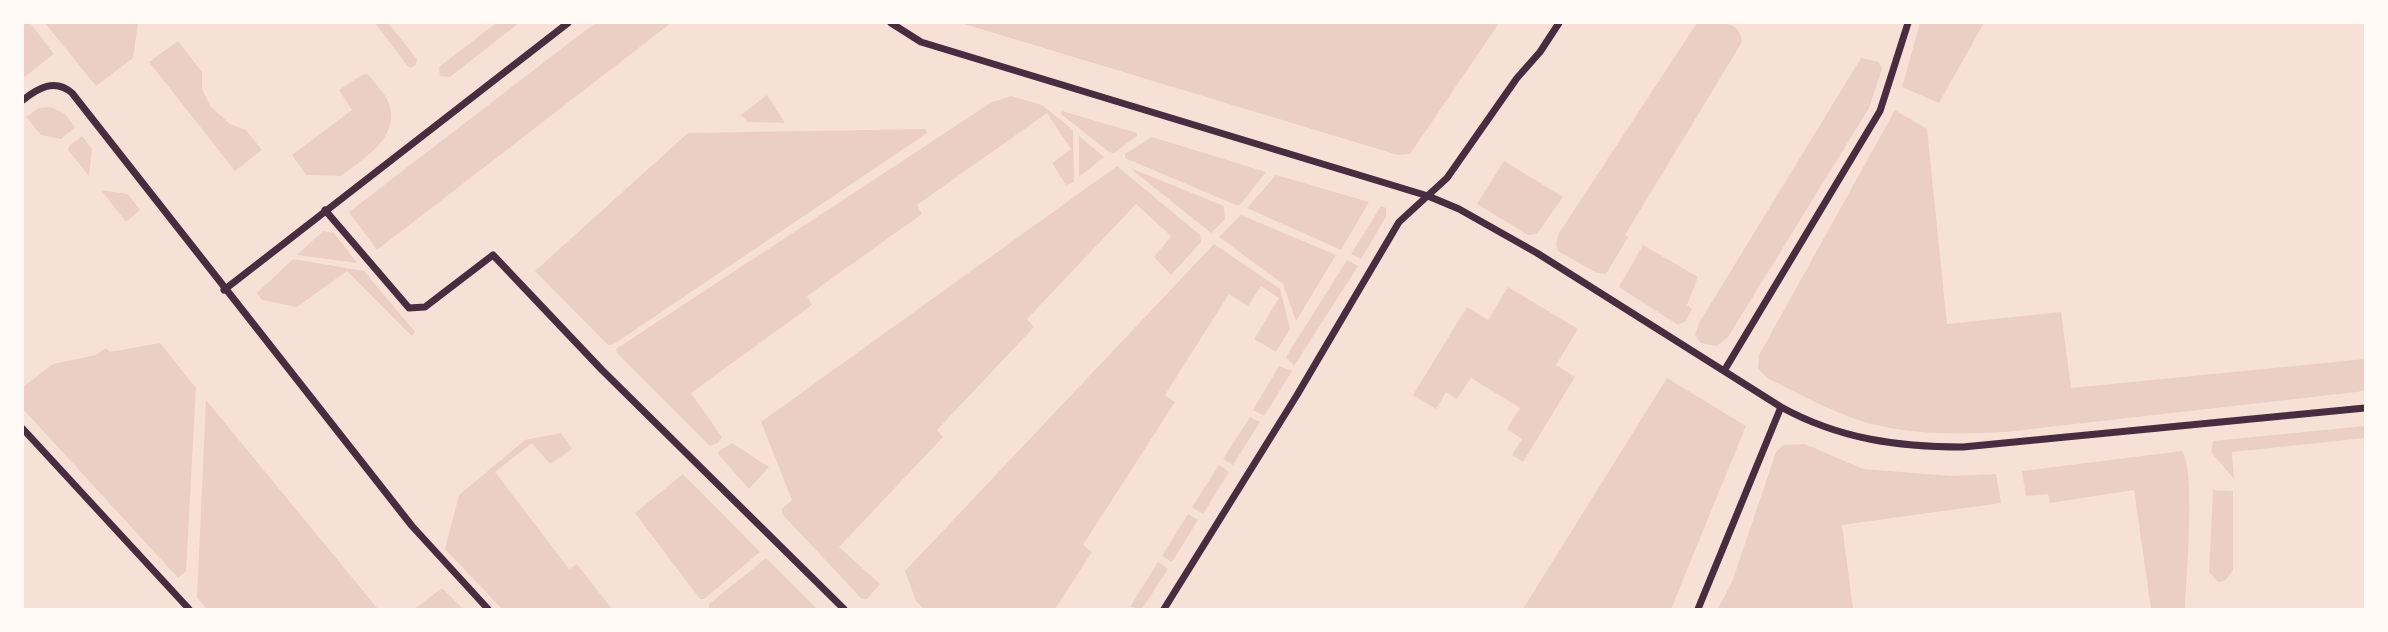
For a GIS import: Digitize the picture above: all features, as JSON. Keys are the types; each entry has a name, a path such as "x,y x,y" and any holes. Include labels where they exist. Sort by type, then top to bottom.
{"street":[{"path":"223,289 568,23"},
{"path":"891,23 921,42 1427,196 1459,209 1537,253 1781,407 1810,423 1843,435 1900,445 1964,447 2365,408"},
{"path":"1164,609 1297,396 1399,222 1447,178 1559,23"},
{"path":"1724,371 1880,111 1908,23"},
{"path":"23,100 39,88 66,88 437,556 488,609"},
{"path":"325,210 409,308 425,307 493,255 602,370 844,609"},
{"path":"1698,609 1781,407"},
{"path":"23,429 189,609"}],"shaded area":[{"path":"23,23 30,23 54,54 23,78"},
{"path":"45,23 138,23 133,58 96,86"},
{"path":"375,23 388,23 417,59 416,65 410,68 407,65"},
{"path":"496,23 519,23 450,77 440,76 439,67"},
{"path":"595,23 671,23 377,250 349,212"},
{"path":"961,23 1499,23 1410,154 1398,155"},
{"path":"1697,23 1732,25 1740,34 1742,42 1625,235 1628,237 1606,274 1597,273 1558,251 1556,244 1559,233"},
{"path":"1920,23 1984,23 1939,103 1902,87"},
{"path":"178,41 202,72 202,89 210,106 230,124 246,130 262,150 235,171 149,62"},
{"path":"1861,58 1879,62 1882,69 1869,108 1728,337 1717,346 1701,343 1695,335 1699,323"},
{"path":"368,74 384,94 390,107 391,119 384,139 341,176 306,175 292,155 352,110 339,90"},
{"path":"767,95 785,123 748,122 741,115"},
{"path":"1011,96 1042,105 1073,130 1074,182 1066,185 1052,163 1071,149 1047,113 917,205 922,214 807,296 812,305 691,393 722,437 718,443 710,446 617,353 616,349 992,102"},
{"path":"50,107 64,113 75,127 61,139 41,135 26,117 39,108"},
{"path":"1895,110 1927,129 1947,324 2061,312 2071,388 2365,359 2365,391 2005,432 1945,433 1900,430 1855,419 1769,379 1758,369 1759,355"},
{"path":"1062,111 1137,133 1137,136 1114,153 1109,152 1061,114"},
{"path":"925,129 927,133 614,344 608,345 535,271 688,133"},
{"path":"82,136 92,149 89,176 68,150 70,145"},
{"path":"1079,136 1104,157 1079,177"},
{"path":"1152,137 1266,172 1240,205 1236,205 1125,158 1125,154"},
{"path":"1504,161 1563,197 1537,234 1528,235 1477,204"},
{"path":"1117,166 1200,235 1201,242 1171,275 1154,257 1171,236 1136,204 1027,319 1034,327 937,430 943,437 839,547 880,584 867,599 862,599 782,514 782,509 792,500 761,422"},
{"path":"1130,168 1224,206 1225,219 1211,233"},
{"path":"1276,175 1369,202 1341,250 1247,208"},
{"path":"101,190 128,194 140,210 126,222"},
{"path":"1381,206 1386,208 1386,217 1361,259 1351,254"},
{"path":"1241,215 1336,255 1296,321 1283,284 1219,237"},
{"path":"323,231 334,233 357,263 297,255"},
{"path":"1214,244 1280,289 1290,329 1276,352 1254,339 1279,298 1261,286 1248,306 1229,294 1165,395 1175,402 1083,545 1092,552 1055,609 924,609 916,601 905,571"},
{"path":"1643,245 1698,277 1687,305 1692,309 1686,321 1678,325 1619,287"},
{"path":"293,259 364,271 415,332 412,336 347,271 297,307 262,300 257,293"},
{"path":"1347,260 1358,266 1294,366 1286,357"},
{"path":"1508,287 1578,329 1556,365 1575,377 1523,462 1512,455 1522,439 1507,429 1520,408 1471,378 1457,399 1446,392 1436,409 1413,395 1467,307 1488,320"},
{"path":"160,343 196,388 186,571 178,578 23,409 23,387 53,364 96,355 106,348 110,352"},
{"path":"1279,366 1292,371 1264,416 1253,410"},
{"path":"1667,378 1746,426 1671,609 1523,609"},
{"path":"206,400 378,609 207,609 197,598"},
{"path":"1250,417 1260,422 1233,465 1223,459"},
{"path":"2365,426 2365,438 2232,452 2234,479 2211,452 2213,441"},
{"path":"561,433 572,449 550,464 532,443 495,472 569,569 577,564 612,609 502,609 445,549 459,495 525,440"},
{"path":"732,443 769,467 749,489 718,454"},
{"path":"1805,444 1863,469 1952,476 1996,474 2001,503 1842,525 1853,609 1718,609 1732,582 1776,452 1783,445"},
{"path":"2182,451 2189,479 2185,609 2151,609 2134,490 2050,503 2048,494 2026,496 2022,471"},
{"path":"1219,465 1229,472 1203,514 1192,507"},
{"path":"683,474 760,552 704,599 700,599 635,513"},
{"path":"2213,490 2233,491 2233,570 2225,581 2218,582 2209,572"},
{"path":"1188,514 1198,520 1172,562 1162,556"},
{"path":"766,558 817,609 709,609 709,604"},
{"path":"1158,562 1168,569 1142,609 1130,607"},
{"path":"442,588 463,609 414,609"}]}
